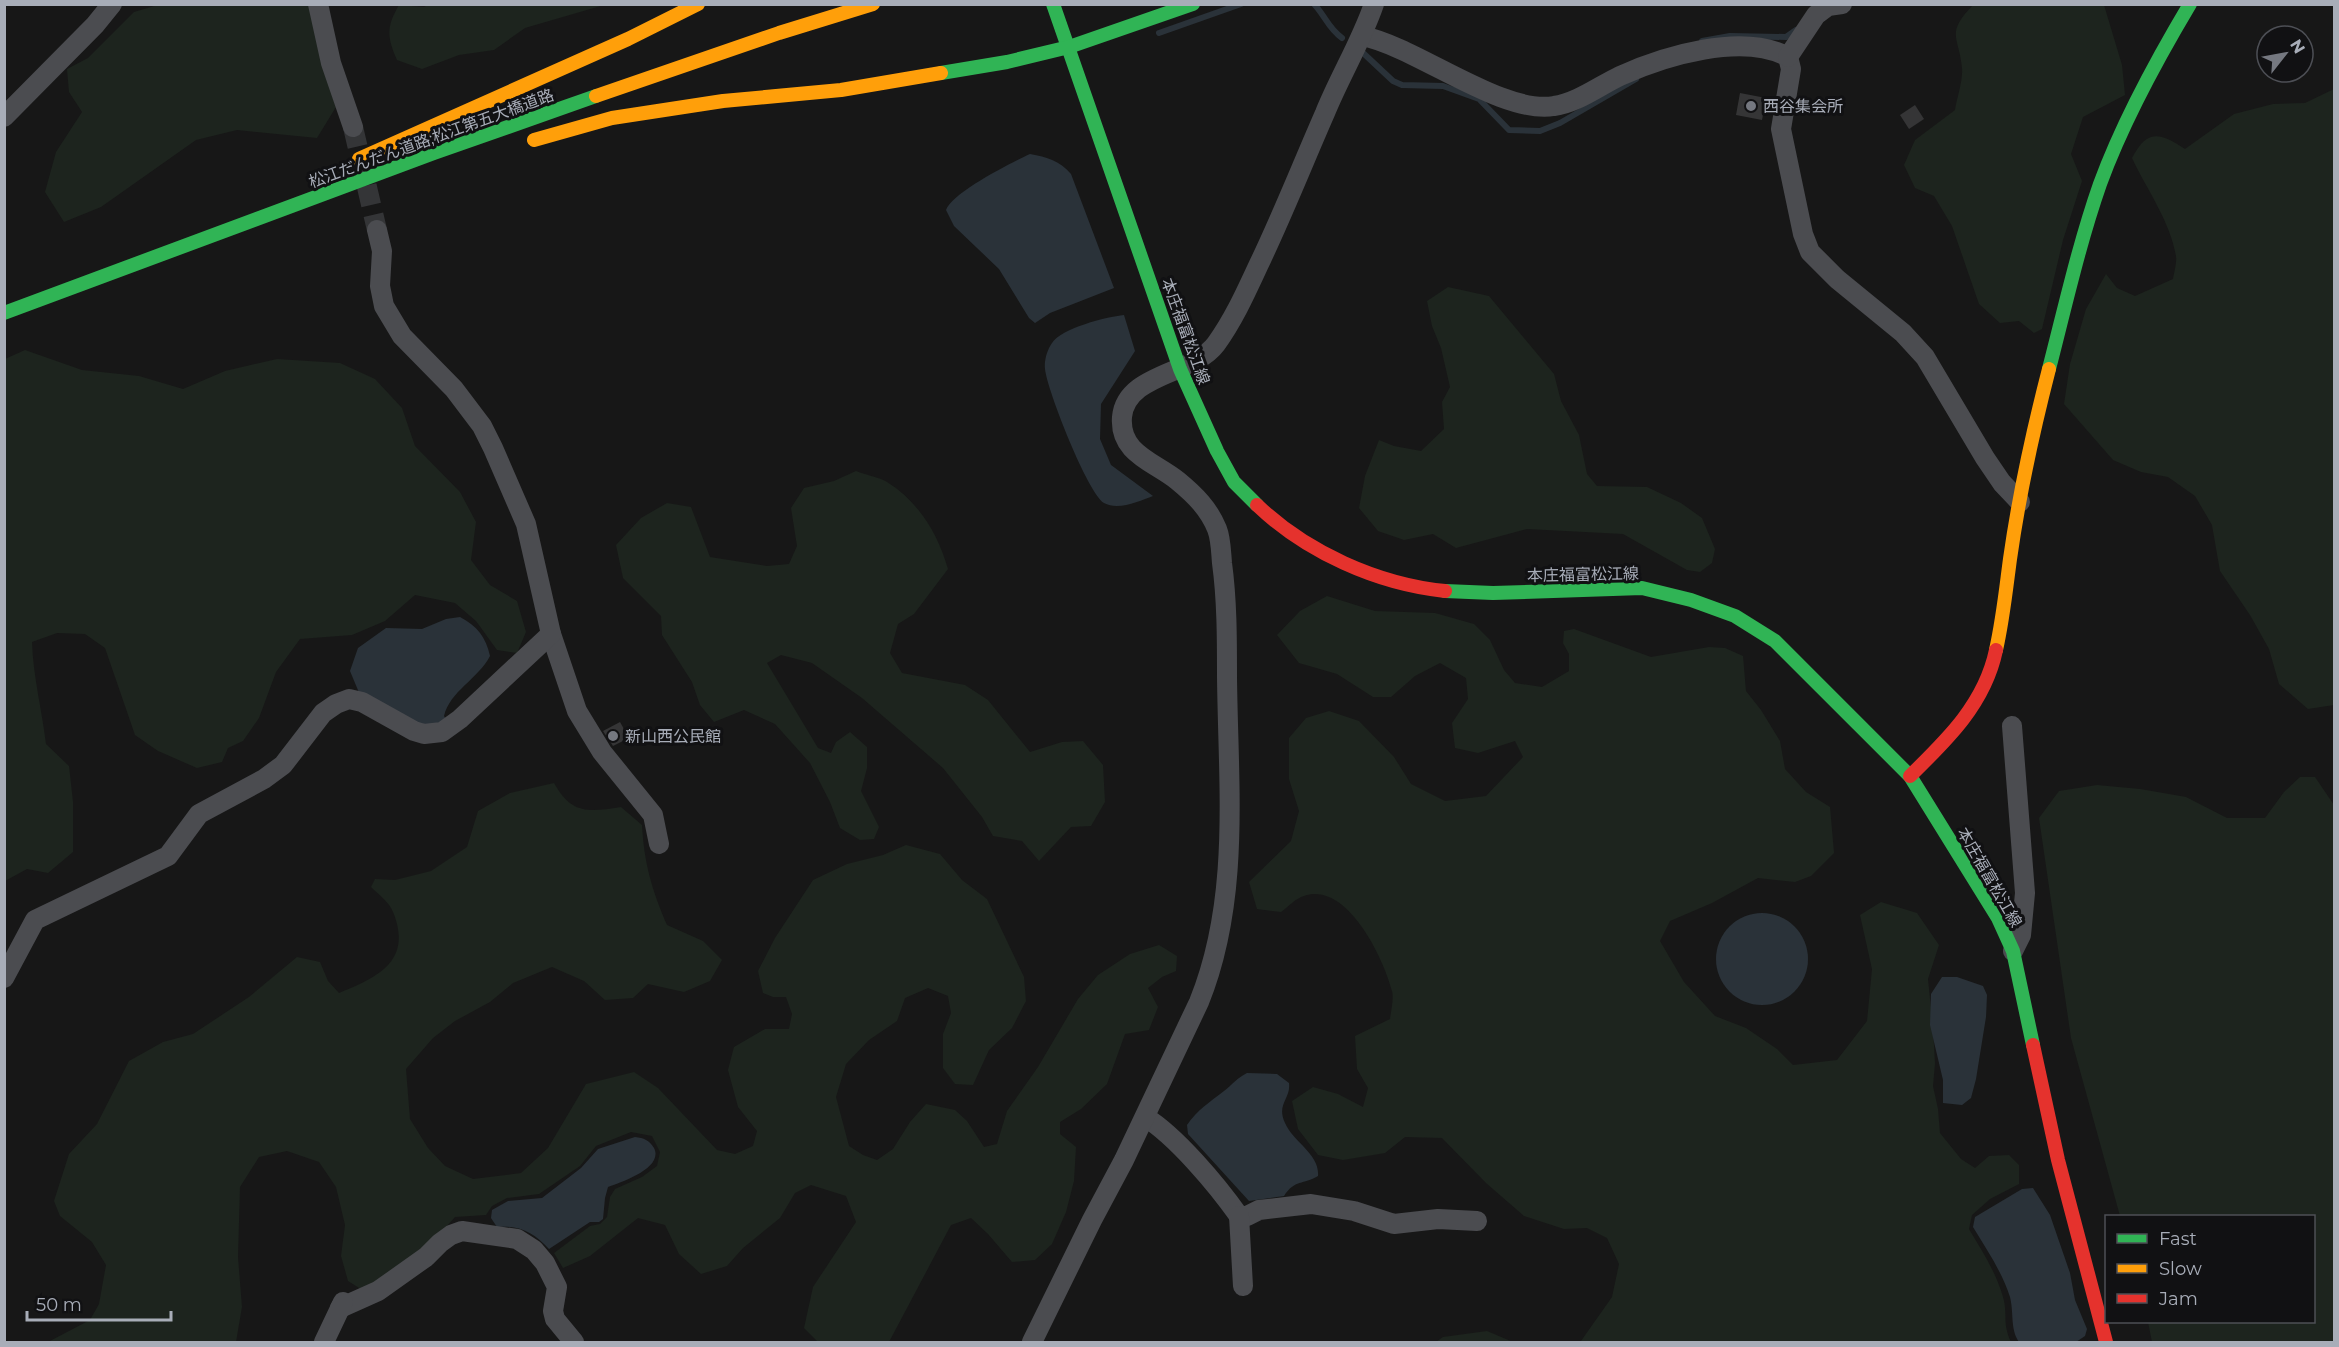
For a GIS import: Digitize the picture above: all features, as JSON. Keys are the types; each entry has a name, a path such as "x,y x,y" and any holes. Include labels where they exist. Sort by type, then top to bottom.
{"main road":[{"path":"343,166 627,39 698,4"},
{"name":"松江だんだん道路;松江第五大橋道路","path":"4,313 434,153 779,33 873,4"},
{"name":"本庄福富松江線","path":"1053,4 1180,369 1216,451 1234,482 1261,508 1302,541 1350,565 1398,582 1442,591 1493,593 1642,588 1691,600 1735,616 1775,641 1910,776 1998,918 2013,951 2058,1160 2106,1342"},
{"path":"518,144 612,118 723,101 841,90 1007,62 1068,47 1193,4"},
{"path":"1910,776 1948,739 1977,702 1993,666 2004,614 2010,558 2035,423 2083,238 2101,182 2152,68 2190,4"},
{"path":"434,153 497,147"},
{"path":"58,292 266,200"}],"street":[{"path":"4,117 95,25 112,4"},
{"path":"318,4 331,63 353,127"},
{"path":"1032,1342 1191,1021 1208,979 1223,916 1228,867 1230,814 1226,594 1218,532 1206,507 1176,480 1130,448 1123,432 1122,416 1128,400 1141,385 1180,369 1214,348 1235,317 1340,80 1363,36 1374,4"},
{"path":"1842,4 1828,6 1816,15 1788,57 1791,69 1781,129 1803,234 1810,252 1838,279 1904,333 1926,357 1985,458 2002,483 2020,502"},
{"path":"1363,36 1389,44 1506,98 1541,107 1564,104 1621,76 1708,48 1730,45 1754,47 1774,51 1788,57"},
{"path":"377,230 382,251 380,286 384,306 402,336 454,389 482,426 494,448 526,524 551,634 577,711 602,752 653,815 658,844"},
{"path":"4,978 35,920 168,856 199,814 283,765 323,713 336,704 349,699 362,702 414,731 424,734 442,732 460,719 551,634"},
{"path":"2012,726 2025,893 2021,935 2013,951"},
{"path":"1145,1117 1161,1126 1226,1197 1239,1216 1243,1286"},
{"path":"1239,1216 1247,1216 1259,1210 1325,1204 1354,1210 1394,1224 1438,1219 1477,1221"},
{"path":"324,1342 342,1305 378,1291 426,1257 440,1242 451,1235 462,1232 517,1239 534,1250 545,1263 557,1287 553,1311 555,1319 574,1342"}],"shaded area":[{"path":"161,4 311,5 327,78 336,107 317,138 237,130 196,140 101,207 64,222 45,192 56,152 82,112 69,92 67,69 88,58 134,12"},
{"path":"429,4 604,5 525,28 494,50 459,55 422,69 397,60 389,32 399,5 424,7"},
{"path":"1973,5 2104,5 2122,65 2125,95 2083,117 2071,154 2082,181 2063,240 2042,329 2034,333 2019,321 2000,323 1979,304 1952,226 1934,196 1915,188 1904,165 1915,140 1955,110 1962,73 1956,29"},
{"path":"2334,89 2334,705 2308,709 2279,684 2269,649 2250,615 2220,571 2212,525 2195,496 2168,477 2141,472 2113,460 2064,404 2070,364 2086,309 2106,274 2117,288 2135,296 2173,279 2176,259 2169,230 2132,158 2143,142 2155,136 2161,137 2185,149 2234,114 2273,104 2305,103"},
{"path":"1030,154 1053,160 1071,174 1114,288 1050,313 1035,323 1029,318 999,269 954,226 946,210 959,195 971,187"},
{"path":"1448,287 1489,296 1554,374 1561,401 1579,435 1587,474 1597,486 1647,487 1681,503 1702,518 1715,549 1712,563 1700,572 1687,570 1623,534 1527,529 1456,548 1433,534 1404,540 1378,531 1359,508 1365,476 1379,440 1394,446 1421,451 1444,429 1442,402 1450,387 1427,301"},
{"path":"1124,315 1135,351 1101,404 1100,439 1111,465 1153,496 1116,506 1104,503 1088,481 1060,418 1047,380 1045,366 1050,346 1057,338 1074,328"},
{"path":"25,350 82,370 139,376 183,389 225,371 277,359 340,363 375,379 402,408 415,446 460,492 476,522 471,560 490,585 517,601 526,632 517,653 497,650 476,621 455,603 415,595 385,621 352,635 300,639 276,672 259,718 243,741 228,748 222,762 197,768 158,751 135,735 105,648 85,634 57,633 32,642 46,744 69,766 73,802 73,852 48,873 27,869 5,881 5,359"},
{"path":"856,471 884,480 909,499 933,531 948,569 914,614 898,624 890,653 902,673 965,685 988,700 1030,752 1062,742 1083,741 1103,765 1105,802 1091,826 1071,827 1039,861 1022,841 993,836 982,817 943,768 862,698 812,663 781,655 767,663 818,748 831,753 836,742 850,732 867,747 867,768 861,791 879,827 874,839 860,840 840,828 830,802 810,763 775,724 744,710 714,722 700,705 692,682 662,635 661,616 623,578 616,545 641,518 667,503 691,507 710,557 767,566 789,564 797,546 791,508 804,488 834,481"},
{"path":"1327,596 1375,611 1435,613 1474,624 1490,640 1504,670 1515,683 1542,687 1569,671 1569,654 1563,643 1564,631 1574,629 1651,657 1709,647 1725,648 1743,656 1746,691 1780,741 1785,769 1806,792 1830,807 1834,853 1811,876 1795,882 1758,878 1712,903 1670,921 1660,941 1684,982 1715,1016 1746,1028 1777,1049 1793,1065 1837,1060 1867,1021 1872,969 1860,915 1881,902 1917,913 1939,945 1928,979 1935,1063 1933,1086 1940,1133 1961,1159 1975,1168 1989,1156 2009,1155 2019,1165 2019,1184 1990,1199 1972,1215 1969,1229 1997,1279 2011,1342 1577,1342 1581,1341 1612,1297 1619,1264 1607,1238 1587,1228 1564,1229 1524,1216 1486,1183 1442,1138 1405,1137 1385,1153 1343,1160 1318,1155 1298,1129 1292,1101 1313,1087 1338,1094 1363,1107 1368,1088 1357,1069 1355,1036 1390,1019 1393,994 1388,977 1372,943 1349,911 1335,900 1320,894 1304,896 1281,912 1257,909 1249,882 1291,841 1299,811 1289,779 1289,738 1306,718 1329,711 1359,721 1394,757 1411,784 1445,801 1486,796 1523,757 1515,741 1478,753 1455,748 1452,723 1468,699 1466,678 1440,663 1415,676 1391,697 1373,697 1337,674 1299,663 1277,635 1300,611"},
{"path":"460,617 480,633 490,656 479,672 452,699 444,716 448,723 429,728 360,695 350,671 358,648 386,628 422,629 446,619"},
{"path":"2300,777 2315,777 2334,805 2334,1342 2152,1342 2148,1323 2315,1323 2315,1215 2120,1215 2071,1038 2039,818 2059,791 2097,785 2186,797 2227,818 2265,818 2284,792"},
{"path":"554,783 575,806 590,810 621,807 642,825 650,876 667,925 703,941 722,960 710,981 684,992 648,984 633,998 605,1000 584,981 552,967 513,983 490,1002 455,1021 433,1038 406,1069 410,1119 428,1148 445,1166 473,1179 521,1173 548,1148 586,1084 634,1072 658,1088 717,1150 735,1154 753,1146 757,1131 738,1107 728,1070 734,1047 765,1029 789,1029 792,1014 786,997 773,997 763,993 758,971 775,938 813,880 847,864 883,855 906,845 940,854 962,880 987,899 1024,977 1026,1001 1012,1028 989,1050 973,1085 955,1084 943,1068 943,1034 951,1013 948,996 928,988 905,998 897,1021 869,1040 846,1064 836,1097 849,1146 863,1155 877,1160 893,1149 910,1122 926,1104 955,1110 967,1121 984,1147 997,1144 1007,1111 1038,1067 1078,999 1098,975 1130,954 1159,945 1177,956 1176,971 1162,977 1148,988 1158,1007 1149,1030 1125,1034 1107,1084 1081,1109 1060,1122 1060,1134 1076,1147 1074,1181 1066,1212 1052,1244 1035,1260 1012,1262 971,1218 951,1225 889,1342 818,1342 804,1328 813,1287 856,1222 846,1196 811,1185 795,1193 780,1218 743,1248 727,1266 701,1274 679,1254 665,1225 638,1218 590,1256 563,1268 554,1253 590,1226 600,1224 607,1217 610,1197 615,1189 642,1177 657,1166 660,1152 652,1136 631,1132 596,1146 580,1166 539,1194 507,1198 492,1206 486,1215 455,1217 428,1247 364,1291 348,1281 341,1256 345,1225 336,1187 319,1162 287,1151 259,1157 240,1187 238,1257 242,1307 236,1342 48,1342 90,1320 99,1304 106,1265 92,1242 60,1216 54,1201 69,1154 97,1124 129,1061 163,1042 193,1034 249,997 297,957 320,962 328,981 339,993 378,973 395,955 398,929 387,902 371,887 375,879 395,880 431,871 467,847 478,811 510,793"},
{"path":"1762,913 1780,917 1794,927 1804,941 1808,959 1804,977 1794,991 1780,1001 1762,1005 1744,1001 1730,991 1720,977 1716,959 1720,941 1730,927 1744,917"},
{"path":"1942,977 1957,977 1983,986 1987,995 1986,1017 1976,1079 1971,1098 1962,1105 1943,1103 1943,1080 1930,1025 1931,994"},
{"path":"1247,1073 1277,1074 1289,1083 1282,1111 1285,1123 1315,1161 1318,1176 1292,1187 1284,1196 1249,1201 1188,1134 1187,1125 1195,1115"},
{"path":"635,1137 646,1140 652,1145 655,1155 653,1162 640,1173 608,1187 603,1219 599,1222 590,1222 549,1249 526,1231 513,1227 497,1227 491,1218 492,1210 508,1201 542,1198 581,1168 598,1149"},
{"path":"2033,1188 2050,1215 2070,1273 2075,1300 2087,1329 2085,1336 2076,1342 2019,1342 2014,1332 2007,1288 1973,1227 1975,1217 2022,1189"},
{"path":"1487,1331 1513,1342 1436,1342 1443,1337"}],"building":[{"name":"西谷集会所","path":"1740,93 1766,98 1762,120 1736,115"},
{"path":"1915,105 1924,119 1909,129 1900,115"},
{"name":"新山西公民館","path":"620,722 629,738 613,746 603,731"}],"waterway":[{"path":"1159,33 1241,4"},
{"path":"1314,4 1333,30 1342,38"},
{"path":"1702,41 1730,36 1786,37 1796,30"},
{"path":"1361,51 1393,81 1402,85 1443,86 1479,99 1509,130 1540,131 1560,123 1636,79"}],"tunnel":[{"path":"353,127 377,230"}],"traffic: fast":[{"path":"1053,4 1180,369 1217,451 1234,482 1257,505"},
{"path":"941,73 1007,62 1069,47 1193,4"},
{"path":"2049,369 2079,253 2100,184 2141,92 2190,4"},
{"path":"4,313 434,153 596,96"},
{"path":"1445,591 1493,593 1642,588 1691,600 1735,616 1775,641 1910,776 1998,918 2013,951 2033,1045"}],"traffic: slow":[{"path":"359,159 628,39 698,4"},
{"path":"596,96 779,33 873,4"},
{"path":"534,140 612,118 723,101 841,90 941,73"},
{"path":"1996,650 2022,487 2049,369"}],"traffic: jam":[{"path":"1257,505 1297,537 1344,563 1394,581 1445,591"},
{"path":"1910,776 1951,734 1974,703 1991,669 1996,650"},
{"path":"2033,1045 2058,1160 2106,1342"}],"place":[{"name":"西谷集会所","path":"1751,106"},
{"name":"新山西公民館","path":"613,736"}]}
